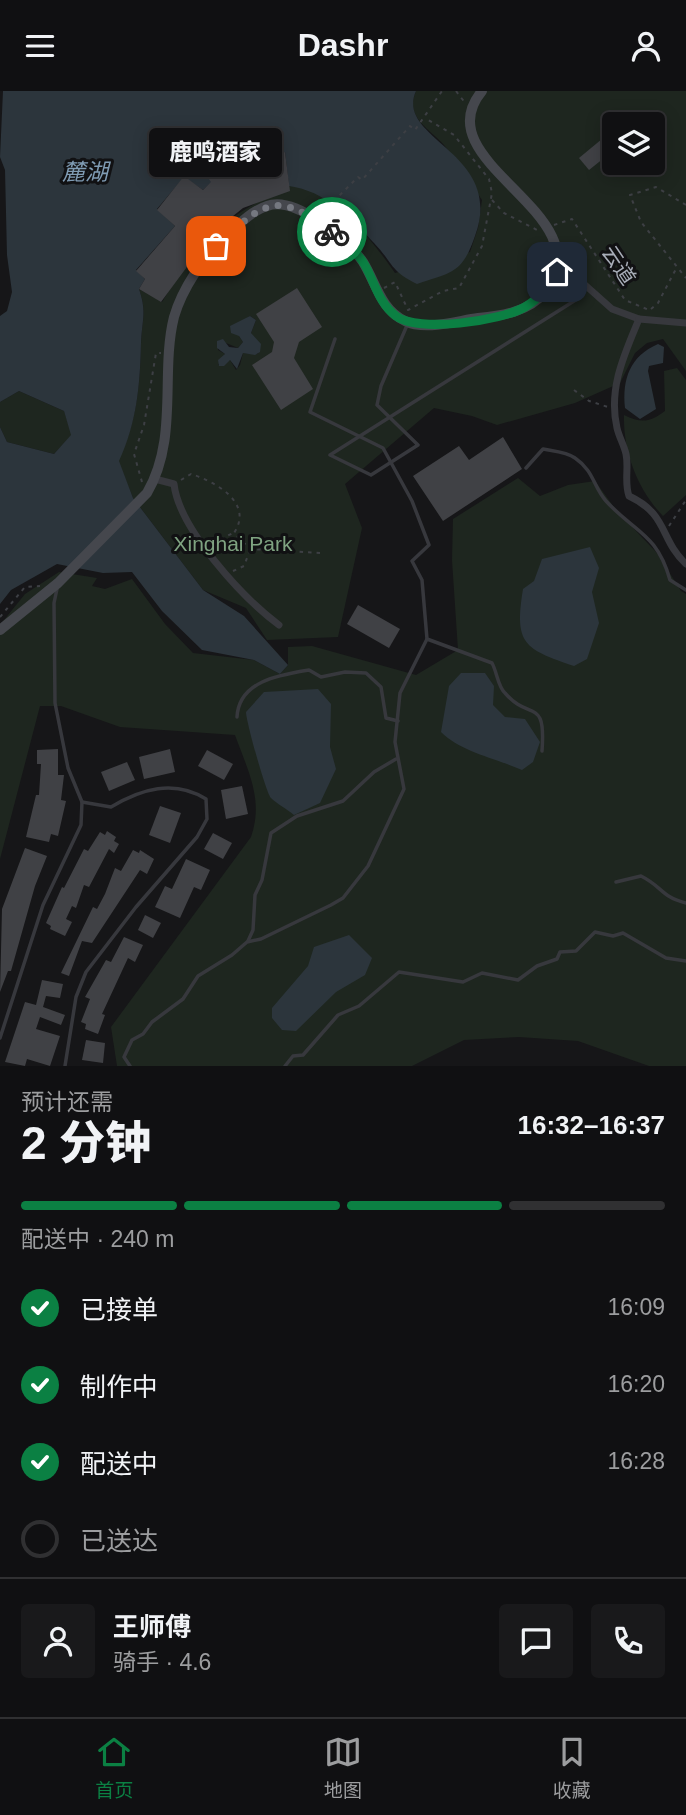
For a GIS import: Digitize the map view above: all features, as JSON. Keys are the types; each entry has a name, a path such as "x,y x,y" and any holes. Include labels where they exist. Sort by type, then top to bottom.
{"street":[{"path":"0,630 58,583 147,493 155,479 170,397 174,317 189,284 216,246 246,218 268,205 289,206 312,216 342,239 363,262 377,292 393,315 408,323 427,325 504,315 525,307 543,294 557,272 558,248 542,219 498,174 472,136 469,117 482,91"},
{"path":"575,275 612,309 639,319 686,323"},
{"path":"639,319 617,378 615,411 626,456 624,484 629,496 645,503 665,527 678,557 686,564"},
{"path":"155,479 174,484 176,501 205,548 247,598 279,625"}],"lane":[{"path":"557,272 575,275"},
{"path":"408,323 381,386 377,405 390,417 418,445 371,475 330,455 359,437 390,417 582,296"},
{"path":"247,942 261,939 343,898 368,866 404,789 396,759 400,693 428,639 422,580 412,561 429,545 412,501 383,448 310,412 335,339"},
{"path":"526,468 543,449 573,456 594,475 607,502 641,529 664,560 670,580 686,590"},
{"path":"0,1038 43,905 81,825 82,803 68,768 55,703 54,603 58,583"},
{"path":"428,639 492,663 503,692 540,717 544,727 542,751"},
{"path":"237,717 238,703 253,686 272,676 309,670 321,677 345,672 366,673 380,687 386,718 398,721"},
{"path":"130,1066 124,1057 132,1040 143,1034 152,1022 183,999 198,976 232,955 247,942 253,930 256,895 262,880 271,832 297,816 343,801 374,772 396,759"},
{"path":"65,1066 76,997 86,972 136,907 197,837 207,819 206,799 179,787 155,788 133,794 111,807 82,803"},
{"path":"616,882 641,876 657,884 667,899 686,903"},
{"path":"285,1066 293,1056 303,1055 338,1015 359,1006 399,972 463,982 482,973 518,980 537,966 557,959 560,953 576,951 595,932 614,936 623,933 666,958 686,961"}],"path":[{"path":"312,216 319,206 340,222 343,218 330,205 358,177 362,180 410,126 415,130 442,91"},
{"path":"456,91 472,111"},
{"path":"377,292 395,282 408,310 443,291 459,288 482,246 491,200 489,179 454,135 425,118"},
{"path":"686,205 656,187 630,195 641,222 686,278"},
{"name":"云道","path":"491,200 503,213 538,232 572,219 625,300 649,310 658,303 677,267"},
{"path":"147,493 134,454 144,425 156,353 171,353"},
{"path":"574,390 589,401 615,411"},
{"path":"174,484 191,474 209,480 232,496 240,510 240,524 234,533 205,548"},
{"path":"665,527 670,526 686,500"},
{"path":"234,533 250,549 320,553"},
{"path":"228,573 244,566 250,549"},
{"path":"0,617 25,587 58,583"}],"green space":[{"name":"Xinghai Park","path":"416,91 686,91 686,371 663,339 647,343 635,353 620,383 575,403 497,425 472,416 434,408 345,484 362,528 338,637 267,640 246,608 203,590 133,498 118,461 133,418 138,389 143,316 139,289 162,302 184,268 208,239 237,215 291,186 306,188 336,205 364,233 395,273 470,252 478,228 482,200 444,145 420,122 413,108","holes":["250,316 256,320 251,333 258,354 243,353 236,370 230,360 218,365 225,354 218,350 219,340 238,348 243,342 239,336 240,323"]},
{"path":"677,368 686,380 686,495 663,516 646,494 634,470 626,443 624,415 645,421 665,411 664,371"},
{"path":"19,391 64,411 72,435 54,454 7,442 0,427 0,402"},
{"path":"518,478 540,496 568,485 595,481 616,510 657,553 681,591 686,594 686,1066 649,1066 578,1041 519,1037 464,1040 412,1066 117,1066 111,1027 251,837 256,811 253,786 235,735 120,727 61,706 40,706 0,859 0,625 25,594 59,572 97,578 92,586 105,589 132,579 165,624 193,653 254,660 280,674 288,665 288,647 312,646 416,675 458,650 452,560 453,519"}],"water":[{"name":"麓湖","path":"3,91 416,91 413,108 420,123 464,166 476,185 480,208 475,236 465,258 447,274 417,284 396,270 365,233 336,207 314,193 289,186 285,152 231,171 203,190 184,177 157,209 175,226 136,270 145,279 139,289 143,310 140,374 134,418 119,461 133,498 203,590 244,616 288,665 280,674 254,660 202,650 162,611 132,572 103,573 57,564 11,590 0,604 0,427 7,442 54,454 71,435 64,411 19,391 0,402 0,316 7,311 12,292 7,255 5,170 0,157"},
{"path":"250,316 256,320 251,333 261,344 260,352 255,355 243,353 237,369 230,360 224,366 219,366 218,360 225,354 217,348 217,341 223,339 229,347 238,348 243,342 239,336 231,333 230,326"},
{"path":"658,344 664,347 663,363 649,366 648,371 656,409 640,419 625,408 627,378 634,362"},
{"path":"590,547 599,568 592,592 599,623 587,659 574,666 544,655 526,642 520,622 523,589 534,581 542,559"},
{"path":"461,673 485,673 494,686 493,705 505,717 525,719 540,742 533,762 522,770 468,750 441,732 449,686"},
{"path":"318,689 331,704 330,747 336,769 320,803 294,815 273,800 268,793 246,712 264,692"},
{"path":"349,935 372,958 365,975 336,992 296,1031 282,1030 272,1018 272,1008 308,966 314,947"}],"building":[{"path":"602,139 602,160 589,170 579,158"},
{"path":"241,142 254,160 285,152 290,191 243,208 212,233 161,302 139,289 145,279 136,271 175,226 157,210 184,176 203,190 211,182 203,171"},
{"path":"297,288 322,327 299,342 294,358 313,389 281,410 252,365 272,352 274,342 256,314"},
{"path":"503,437 522,469 443,521 413,476 459,446 469,460"},
{"path":"358,605 400,629 389,648 347,624"},
{"path":"58,749 58,775 64,775 61,800 66,801 58,836 51,834 49,842 26,837 36,795 39,795 41,764 37,764 37,750"},
{"path":"170,749 175,772 144,779 139,757"},
{"path":"207,750 233,764 224,780 198,766"},
{"path":"127,762 135,780 109,791 101,772"},
{"path":"242,786 248,814 226,819 221,790"},
{"path":"160,806 181,813 170,843 149,835"},
{"path":"107,831 116,837 114,841 119,844 114,853 109,849 89,887 84,885 76,908 72,906 66,919 72,922 65,936 50,929 51,926 46,923 62,887 64,888 84,849 88,851 100,832 105,835"},
{"path":"213,833 232,843 223,859 204,849"},
{"path":"25,848 47,856 35,886 11,971 8,971 0,992 2,909"},
{"path":"133,850 139,853 140,850 154,859 147,874 140,870 92,943 82,941 69,976 61,973 93,907 97,909 105,894 115,868 121,871"},
{"path":"186,859 210,870 201,890 194,887 180,918 155,907 165,886 172,889"},
{"path":"145,915 161,923 153,938 138,930"},
{"path":"124,937 143,945 135,962 128,958 102,1014 105,1015 98,1034 85,1029 86,1024 81,1022 90,999 85,997 106,960 111,962"},
{"path":"42,980 63,984 60,998 46,996 43,1007 65,1015 61,1025 40,1017 36,1029 60,1036 50,1066 27,1059 25,1066 5,1062 25,1002 36,1005"},
{"path":"86,1040 105,1043 103,1063 82,1060"}],"way so far":[{"path":"216,246 246,218 268,205 289,206 312,216 332,232"}],"place":[{"name":"鹿鸣酒家","path":"216,246"}],"route":[{"path":"332,232 363,262 377,292 393,315 408,323 427,325 504,315 525,307 543,294 557,272"}]}
